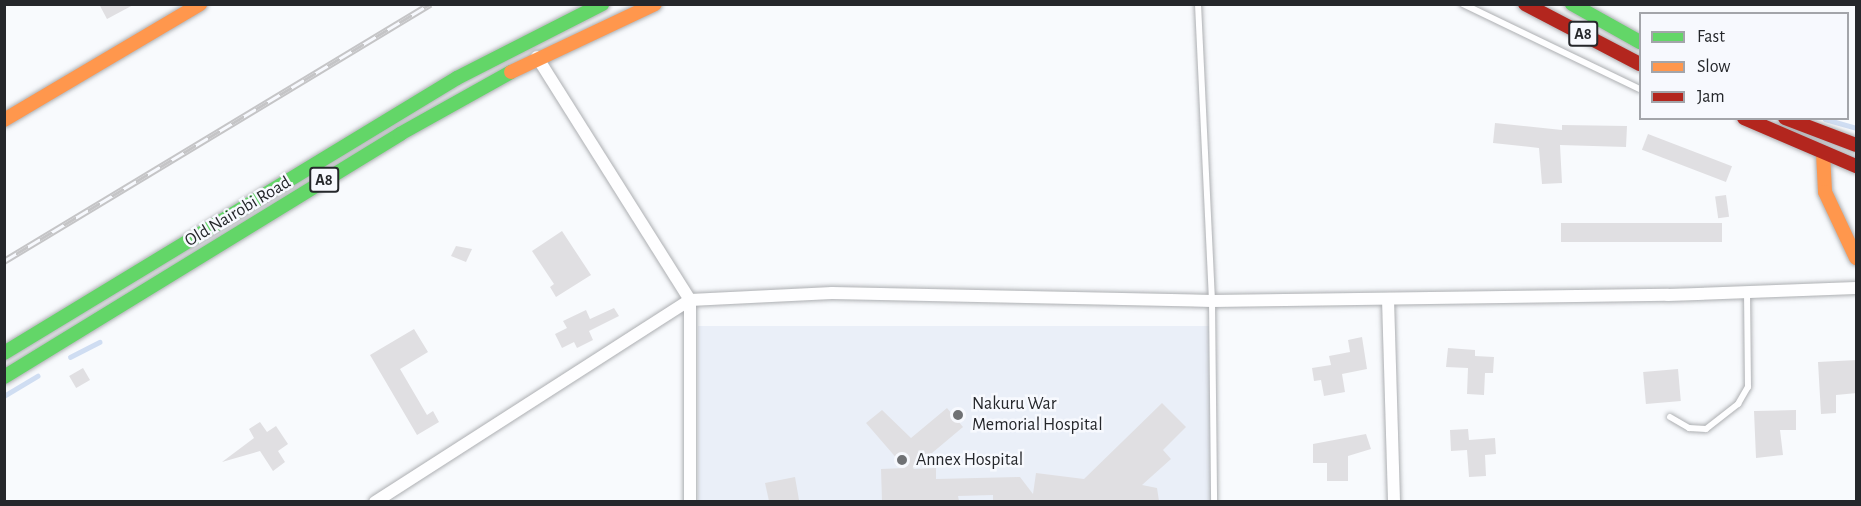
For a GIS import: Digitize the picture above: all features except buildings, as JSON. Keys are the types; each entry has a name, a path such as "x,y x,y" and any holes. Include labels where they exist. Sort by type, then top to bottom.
{"main road":[{"path":"4,120 184,8 200,4"},
{"name":"Old Nairobi Road","path":"4,353 447,84 521,42 602,4"},
{"name":"Old Nairobi Road","path":"4,377 400,134 537,57 655,4"},
{"name":"A8","path":"1525,4 1639,63"},
{"name":"A8","path":"1572,4 1639,41"},
{"path":"1748,120 1823,153 1857,165"},
{"path":"1790,120 1857,145"},
{"path":"1823,153 1820,161 1825,192 1857,258"}],"street":[{"path":"537,57 690,300 690,501"},
{"path":"375,501 690,300 832,293 1212,301 1747,294 1857,288"},
{"path":"1388,299 1394,501"}],"lane":[{"path":"1198,4 1212,301 1214,501"},
{"path":"1463,4 1639,87"},
{"path":"1670,417 1689,428 1706,429 1738,404 1748,387 1747,294"}],"shaded area":[{"name":"Nakuru War Memorial Hospital","path":"698,326 1214,326 1214,501 698,501"}],"waterway":[{"path":"1828,120 1856,128"},
{"path":"70,357 99,342"},
{"path":"4,396 37,376"}],"railway":[{"path":"4,261 430,4"}],"traffic: fast":[{"path":"4,353 457,78 602,4"},
{"path":"1572,4 1639,41"},
{"path":"4,377 400,134 511,72"}],"traffic: slow":[{"path":"4,120 200,4"},
{"path":"511,72 655,4"},
{"path":"1823,153 1825,192 1856,258"}],"traffic: jam":[{"path":"1525,4 1639,63"},
{"path":"1749,120 1856,166"},
{"path":"1790,120 1856,145"}],"place":[{"name":"Nakuru War Memorial Hospital","path":"958,415"},
{"name":"Annex Hospital","path":"902,460"}]}
